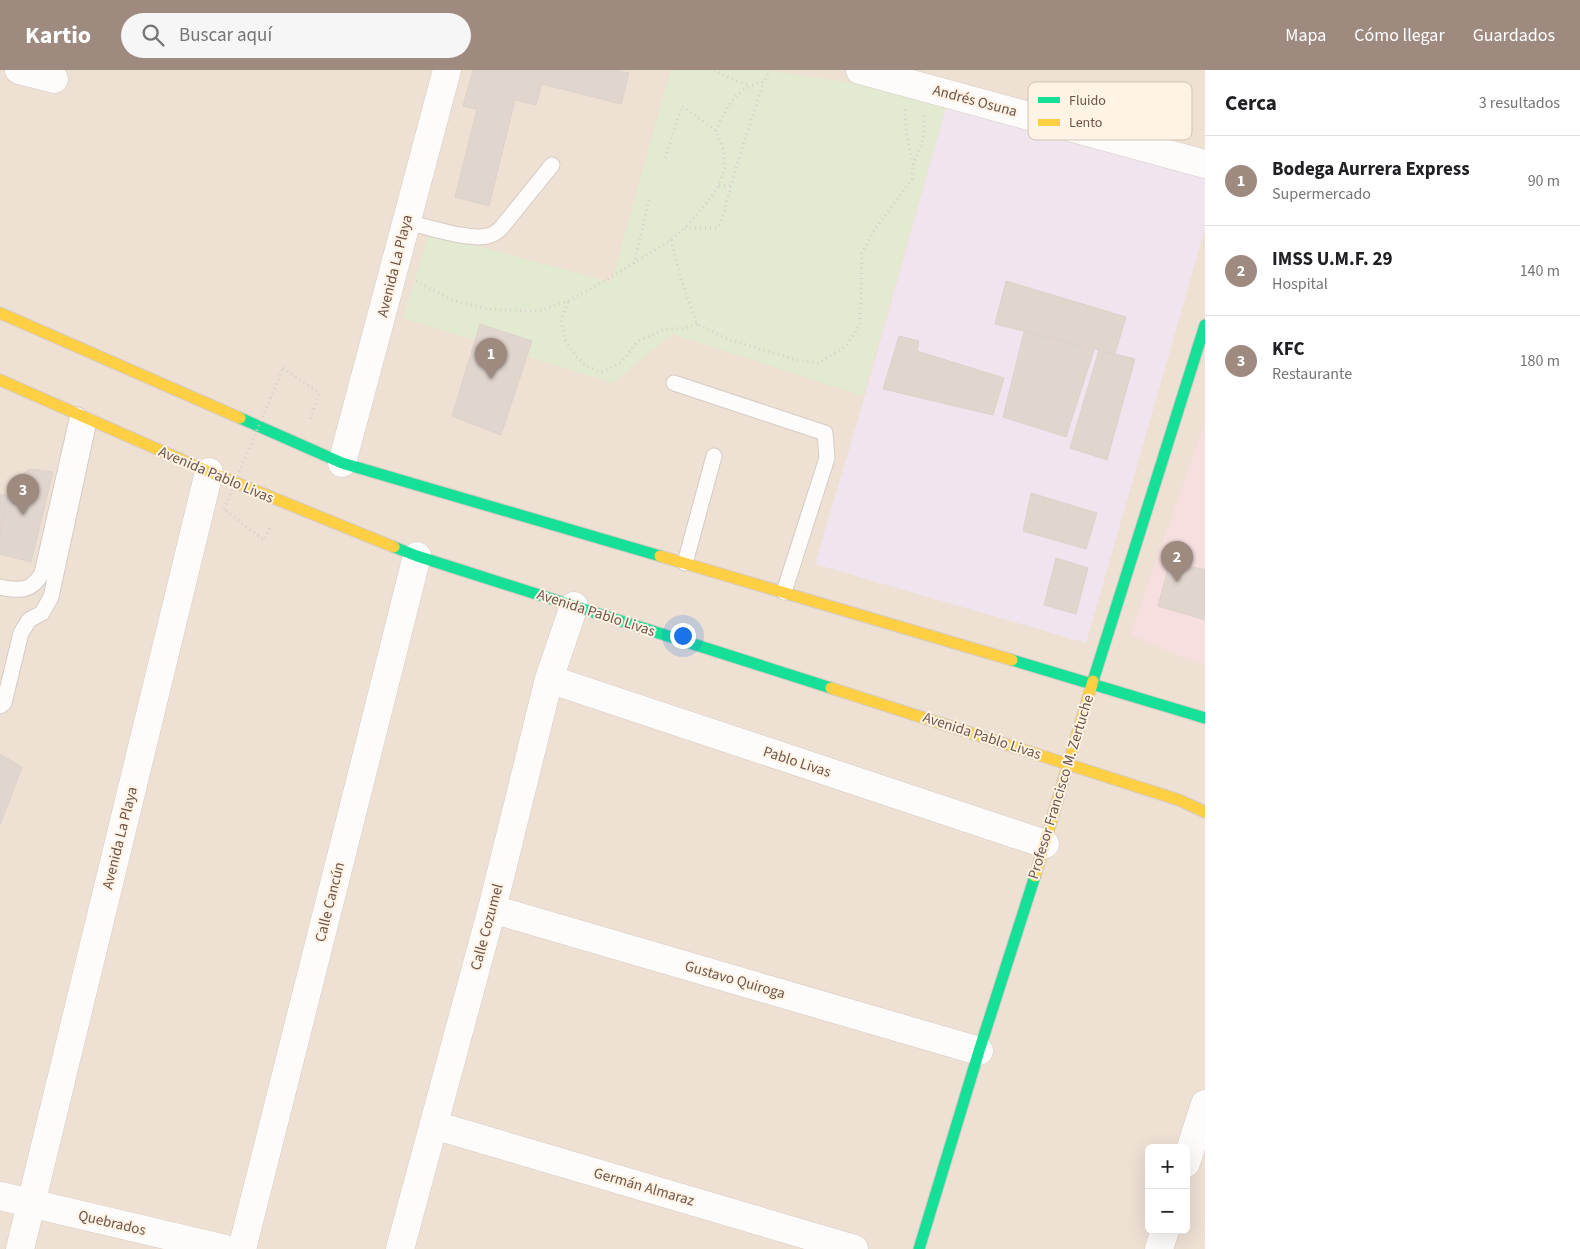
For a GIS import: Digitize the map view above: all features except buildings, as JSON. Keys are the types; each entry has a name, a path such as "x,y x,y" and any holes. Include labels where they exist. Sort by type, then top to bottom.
{"main road":[{"path":"0,314 342,463 1092,683 1205,718"},
{"name":"Profesor Francisco M. Zertuche","path":"919,1249 979,1050 1045,844 1092,683 1205,325"},
{"name":"Avenida Pablo Livas","path":"0,380 210,472 360,535 417,556 1179,800 1205,812"}],"street":[{"path":"19,70 54,79"},
{"name":"Avenida La Playa","path":"342,463 447,70"},
{"name":"Andrés Osuna","path":"860,70 1028,116"},
{"name":"Andrés Osuna","path":"1116,140 1205,164"},
{"name":"Avenida La Playa","path":"32,1204 210,472"},
{"name":"Calle Cancún","path":"242,1249 417,556"},
{"name":"Calle Cozumel","path":"400,1249 492,909 549,679 574,606"},
{"name":"Pablo Livas","path":"549,679 1045,844"},
{"name":"Gustavo Quiroga","path":"492,909 979,1050"},
{"path":"1190,1151 1205,1104"},
{"name":"Germán Almaraz","path":"434,1125 854,1249"},
{"name":"Quebrados","path":"0,1196 225,1249"},
{"path":"20,1249 32,1204"},
{"path":"1159,1249 1164,1234"}],"lane":[{"path":"406,222 465,236 487,237 501,228 552,164"},
{"path":"674,382 825,433 827,458 784,592"},
{"path":"0,587 17,590 25,589 38,580 42,573 84,418"},
{"path":"0,706 4,703 21,633 29,620 42,613 51,597 84,418"},
{"path":"685,563 714,456"}],"path":[{"path":"714,70 731,79 750,85 764,82"},
{"path":"685,228 716,228 721,222 764,82 770,70"},
{"path":"716,131 726,107 750,85"},
{"path":"568,301 561,320 565,340 586,366 602,372 622,362 638,341 663,330 684,328 697,324 730,340 797,360 818,363 845,347 860,325 862,253 874,229 912,179 913,164 906,130 911,85"},
{"path":"394,269 454,301 488,309 540,311 568,301 634,264 671,240 685,228 719,185 725,166 724,152 716,131 682,106 664,162"},
{"path":"913,164 923,144 925,131 924,109"},
{"path":"719,185 731,186"},
{"path":"634,264 650,196"},
{"path":"671,240 682,282 697,324"},
{"path":"264,540 224,509 283,368 319,393"}],"shaded area":[{"path":"0,70 1205,70 1205,1249 0,1249"},
{"path":"949,97 1028,121 1028,140 1092,140 1205,174 1205,228 1086,643 815,564 862,406"},
{"path":"1205,422 1205,666 1130,635"}],"green space":[{"path":"671,70 764,70 949,97 863,396 672,334 613,383 403,318 429,233 611,282"}],"traffic: fast":[{"path":"1093,681 1205,325"},
{"path":"240,418 342,463 660,556"},
{"path":"394,547 417,556 831,688"},
{"path":"1012,660 1205,718"},
{"path":"919,1249 979,1051 1035,876"}],"traffic: slow":[{"path":"0,313 240,418"},
{"path":"0,380 207,471 394,547"},
{"path":"660,556 1012,660"},
{"path":"1035,876 1093,681"},
{"path":"831,688 1179,800 1205,812"}],"place":[{"name":"Bodega Aurrera Express","path":"491,379"},
{"name":"KFC","path":"23,515"},
{"name":"IMSS U.M.F. 29","path":"1177,582"}]}
